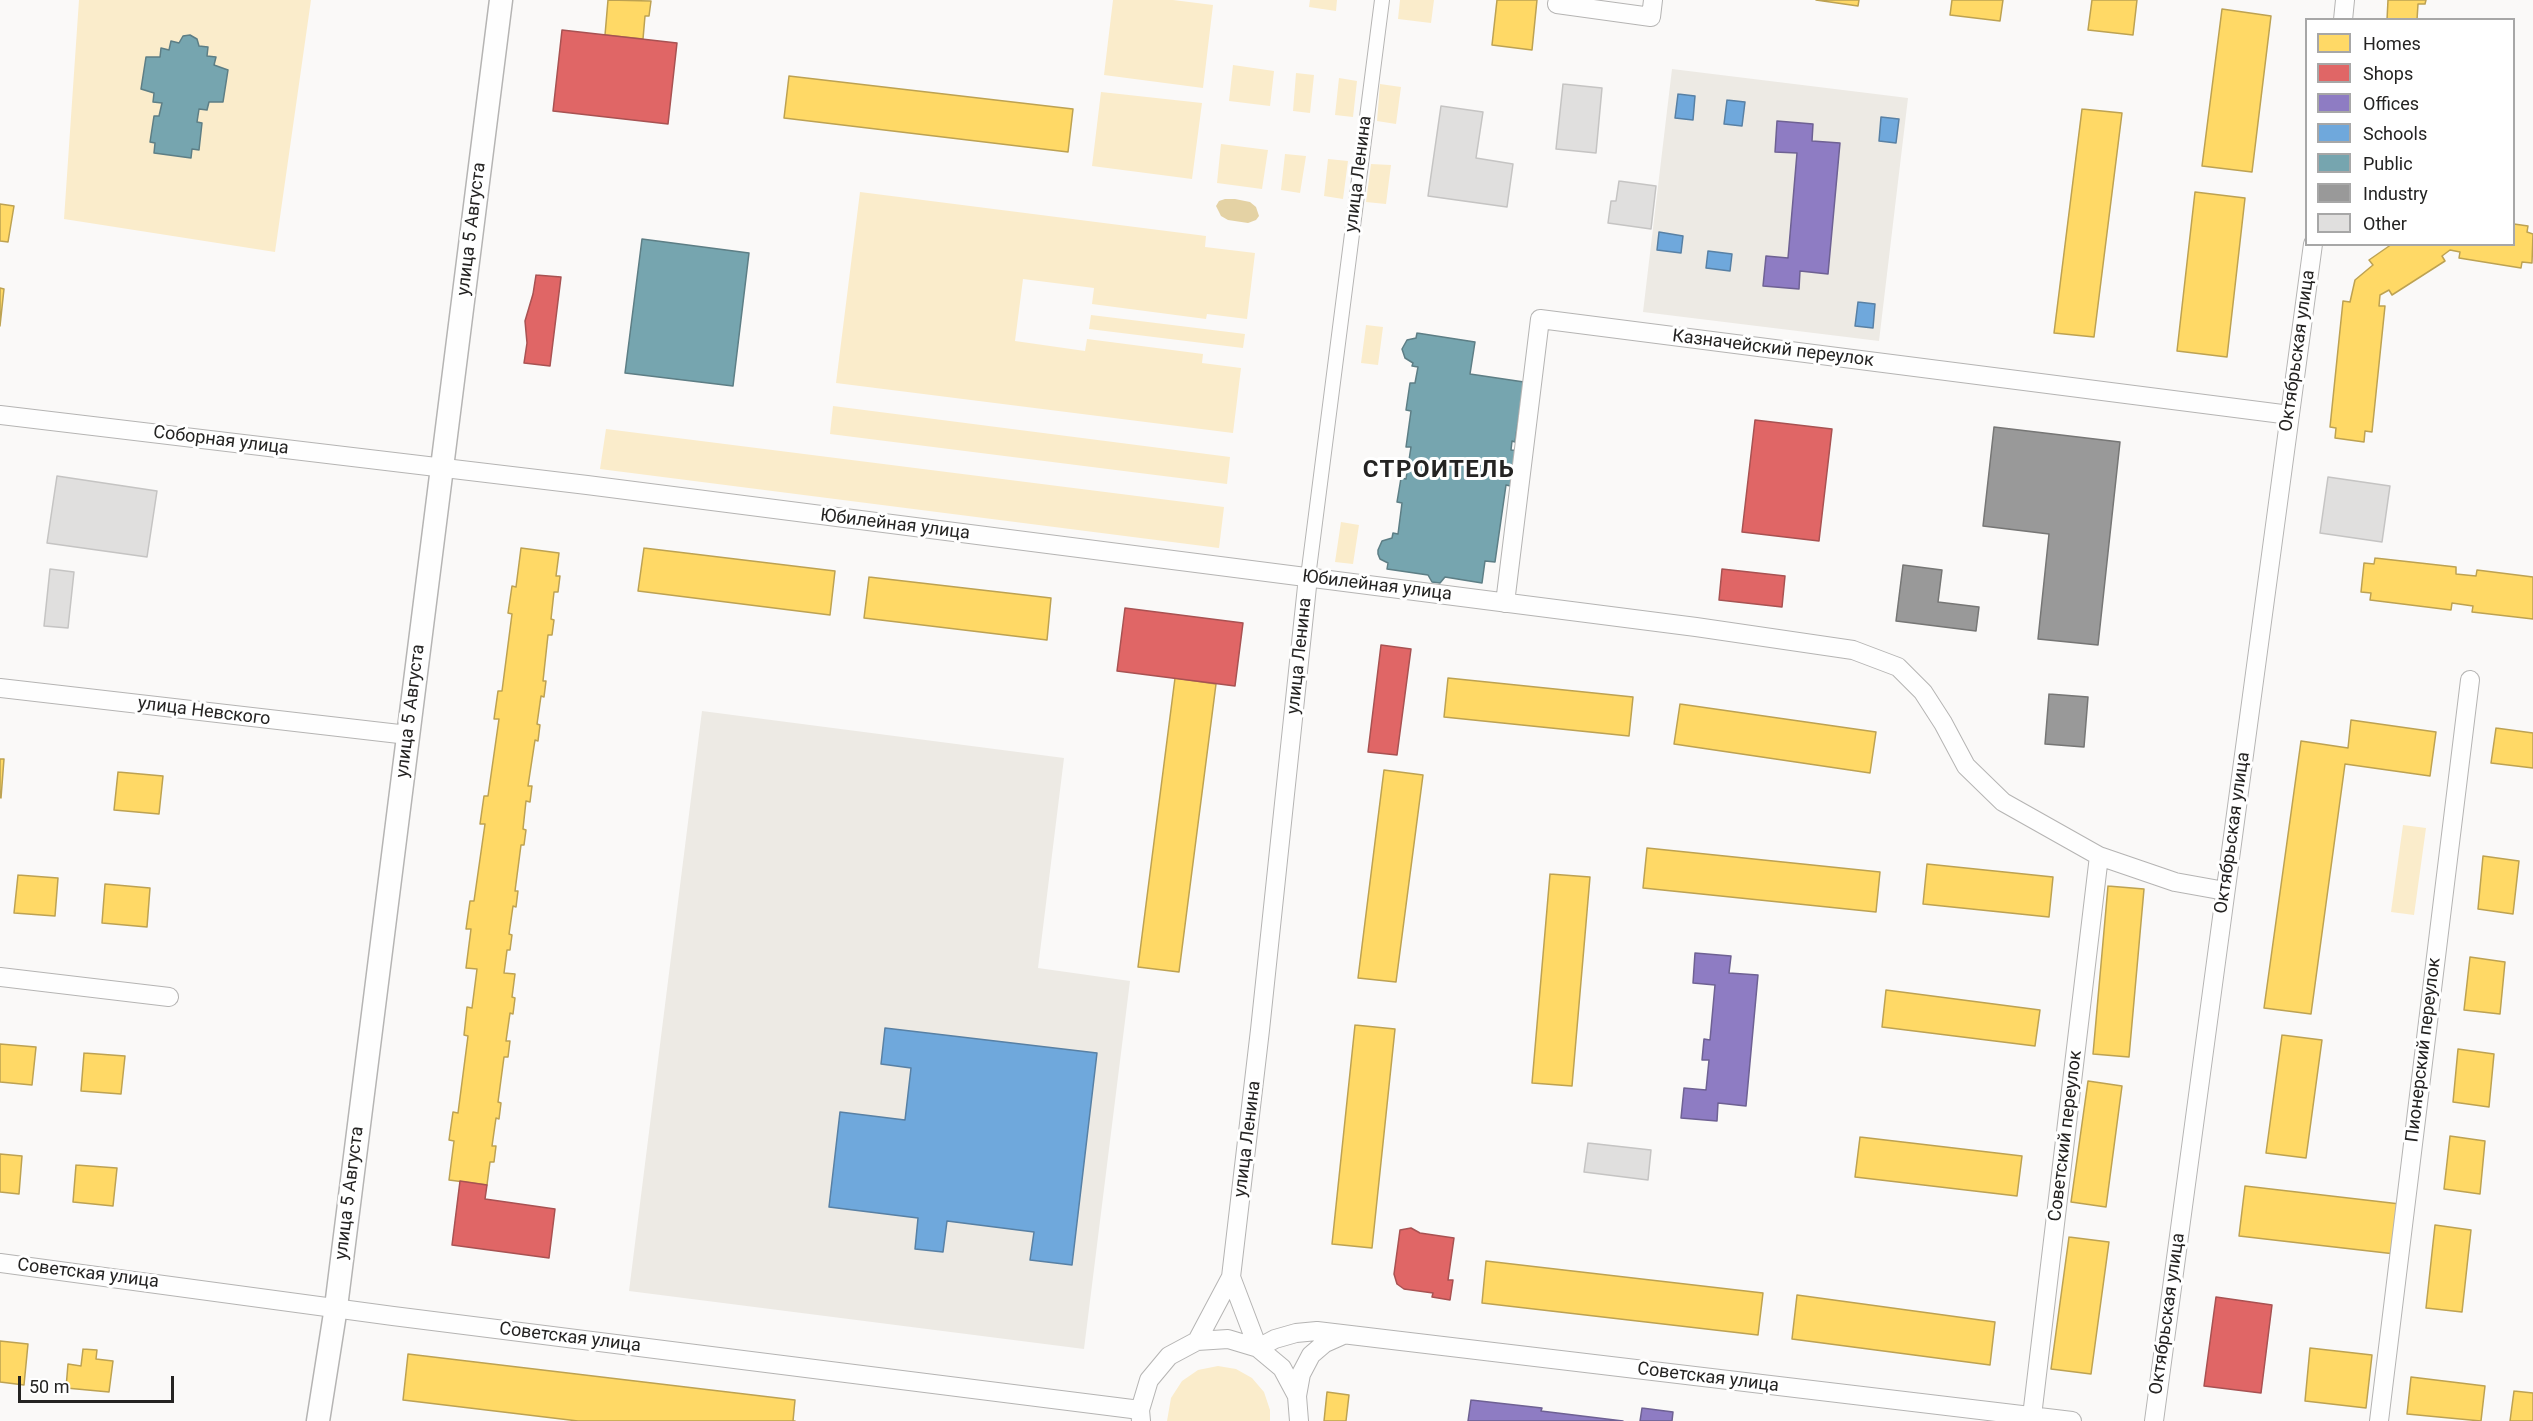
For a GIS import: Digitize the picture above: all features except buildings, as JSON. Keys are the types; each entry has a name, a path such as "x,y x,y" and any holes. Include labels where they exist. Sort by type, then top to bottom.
{"street":[{"name":"улица 5 Августа","path":"318,1421 336,1307 501,0"},
{"name":"улица Ленина","path":"1232,1277 1308,578 1382,0"},
{"path":"1558,0 1557,4 1651,17 1653,0"},
{"path":"2343,18 2346,0"},
{"name":"Октябрьская улица","path":"2154,1421 2313,246"},
{"name":"Казначейский переулок","path":"1505,603 1540,319 2289,415"},
{"name":"Соборная улица","path":"0,415 442,467"},
{"name":"Юбилейная улица","path":"442,467 1505,603 1853,650 1898,667 1923,692 1966,766 2002,802 2098,856 2175,882 2225,891"},
{"name":"Пионерский переулок","path":"2379,1421 2470,680"},
{"name":"улица Невского","path":"0,688 408,735"},
{"name":"Советский переулок","path":"2032,1416 2098,856"},
{"path":"0,977 169,997"},
{"name":"Советская улица","path":"0,1263 1141,1416"},
{"path":"1197,1341 1232,1277"},
{"path":"1232,1277 1258,1348"},
{"name":"Советская улица","path":"1258,1348 1275,1339 1296,1333 1317,1332 2072,1421"},
{"path":"1299,1421 1297,1396 1301,1374 1311,1355 1325,1343 1344,1335"},
{"path":"1141,1416 1149,1380 1169,1356 1197,1341 1228,1339 1258,1348 1282,1368 1297,1396"}],"shaded area":[{"path":"79,0 311,0 275,252 64,219"},
{"path":"1113,0 1173,0 1213,5 1203,88 1104,75"},
{"path":"1310,0 1337,0 1336,11 1309,7"},
{"path":"1400,0 1434,0 1431,23 1398,19"},
{"path":"1233,65 1274,71 1270,106 1229,101"},
{"path":"1672,69 1908,98 1879,341 1643,312"},
{"path":"1296,73 1314,75 1310,113 1293,111"},
{"path":"1339,78 1357,81 1353,117 1335,115"},
{"path":"1380,84 1401,87 1396,124 1377,121"},
{"path":"1101,92 1202,103 1192,179 1092,166"},
{"path":"1221,144 1268,150 1262,189 1217,183"},
{"path":"1285,154 1306,156 1300,193 1281,190"},
{"path":"1328,159 1348,161 1343,199 1324,196"},
{"path":"1371,164 1391,165 1386,204 1366,202"},
{"path":"860,192 1206,236 1205,247 1255,253 1247,319 1207,314 1206,319 1092,304 1094,288 1023,279 1015,341 1085,351 1087,339 1203,354 1202,363 1241,368 1233,433 836,383"},
{"path":"1225,199 1250,202 1256,207 1259,216 1248,223 1228,220 1221,216 1216,206 1219,201"},
{"path":"1091,315 1245,334 1243,348 1089,329"},
{"path":"1366,325 1383,327 1378,365 1361,363"},
{"path":"833,406 1230,457 1227,484 830,434"},
{"path":"606,429 1224,507 1219,548 600,469"},
{"path":"1341,522 1359,525 1353,564 1335,562"},
{"path":"702,711 1064,758 1038,968 1130,981 1084,1349 629,1291"},
{"path":"2403,825 2426,828 2414,915 2391,912"},
{"path":"1218,1366 1236,1369 1252,1378 1264,1392 1270,1410 1270,1421 1167,1421 1171,1398 1182,1381 1198,1370"}],"district":[{"name":"СТРОИТЕЛЬ","path":"1439,471"}]}
